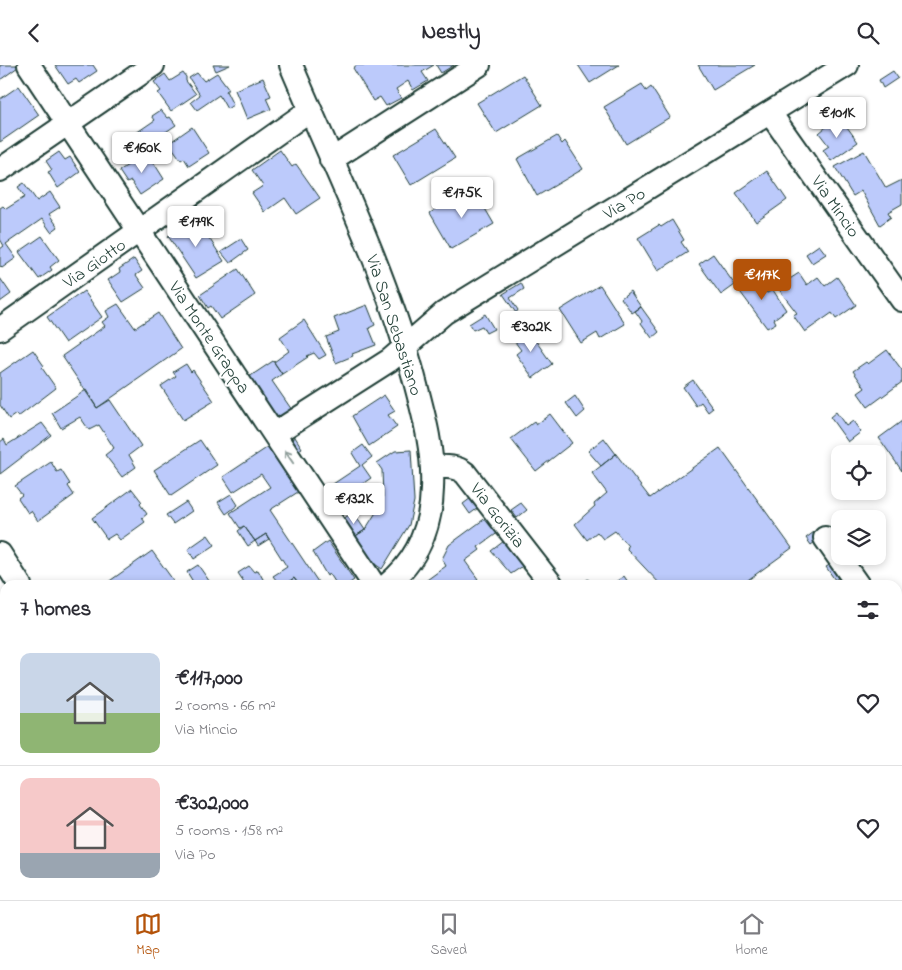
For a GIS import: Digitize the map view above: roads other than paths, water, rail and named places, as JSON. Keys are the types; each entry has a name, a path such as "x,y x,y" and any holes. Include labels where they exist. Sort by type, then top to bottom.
{"street":[{"name":"Via Monte Grappa","path":"30,65 371,580"},
{"path":"0,170 152,65"},
{"name":"Via San Sebastiano","path":"291,65 386,289 405,347 426,424 432,467 430,513 424,536 418,548 404,570 393,580"},
{"path":"331,160 479,65"},
{"name":"Via Po","path":"274,434 390,360 444,313 770,113 825,71 847,65"},
{"name":"Via Giotto","path":"0,329 310,110"},
{"name":"Via Mincio","path":"770,113 902,300"},
{"name":"Via Gorizia","path":"432,467 454,467 465,473 548,580"},
{"path":"825,538 854,580"},
{"path":"0,554 17,580"}]}
